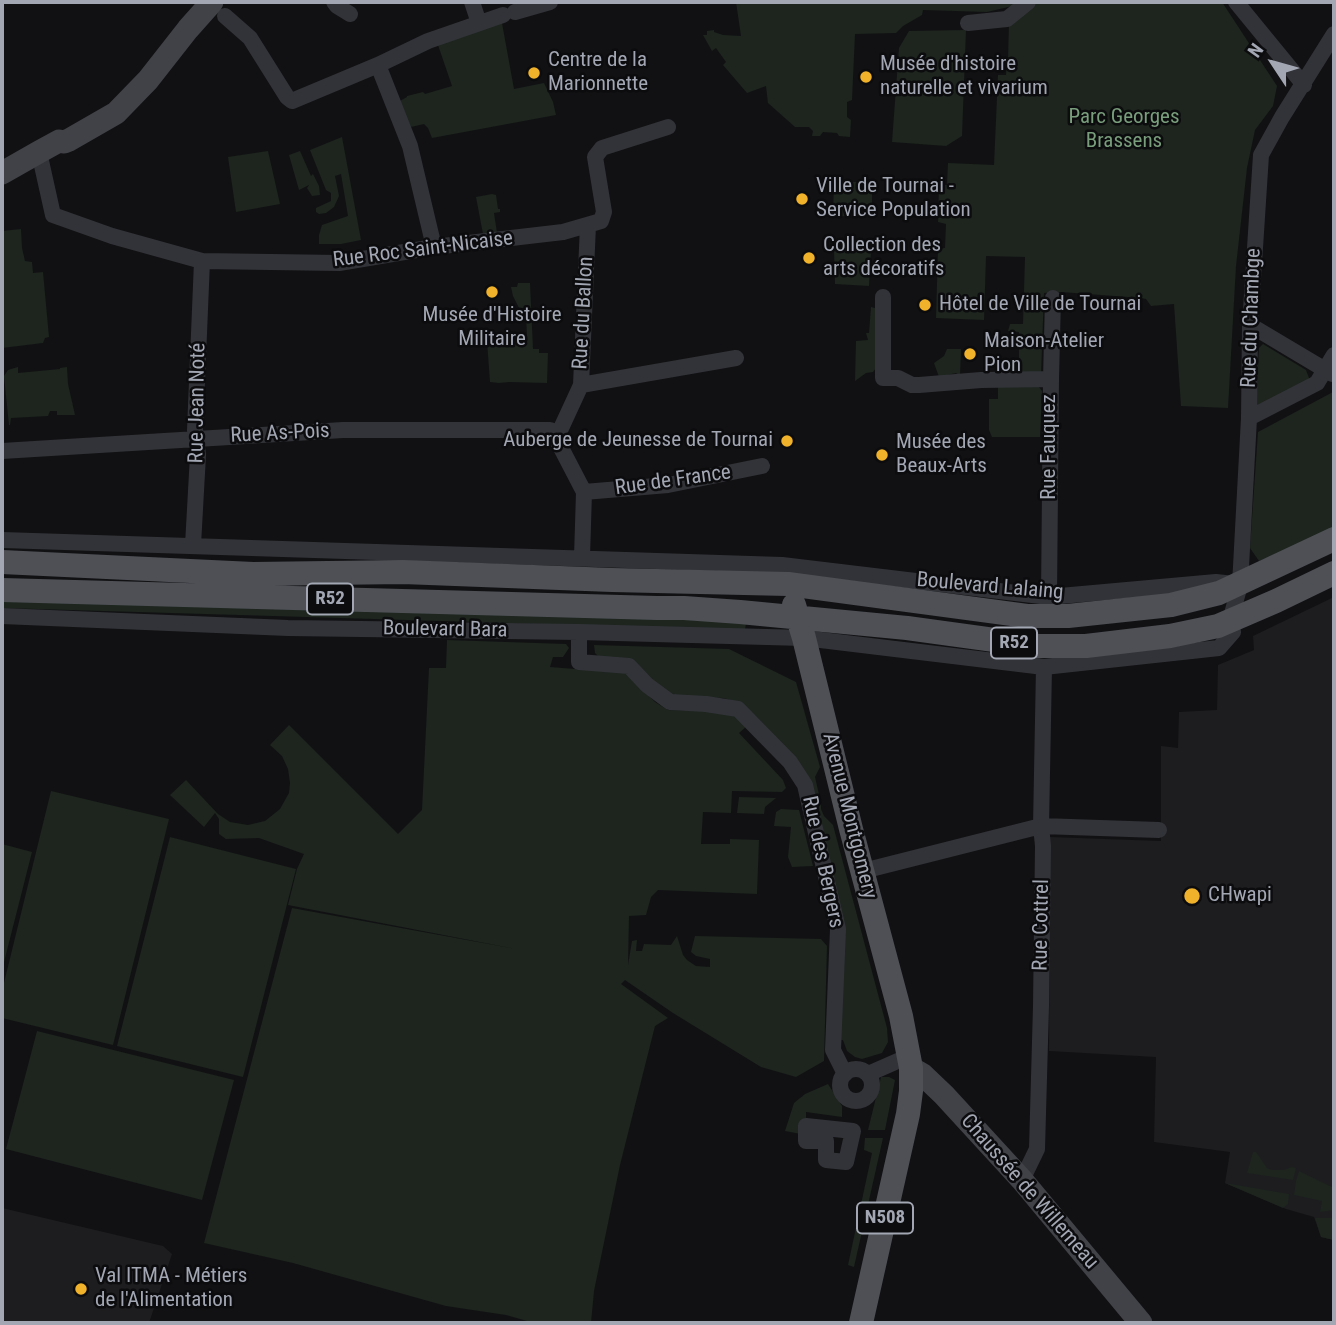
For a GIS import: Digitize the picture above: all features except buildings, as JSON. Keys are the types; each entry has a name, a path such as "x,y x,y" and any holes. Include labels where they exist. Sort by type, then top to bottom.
{"main road":[{"name":"Boulevard Lalaing","path":"793,601 944,604 1027,616 1068,616 1171,605 1240,585 1334,539"},
{"name":"R52","path":"2,562 253,574 403,572 719,582 907,628 1038,646 1086,646 1170,636 1218,626 1334,573"},
{"name":"Boulevard Bara","path":"2,590 684,608 740,612 793,601"},
{"name":"Avenue Montgomery","path":"793,601 850,829 901,1016 910,1062"},
{"name":"N508","path":"862,1323 908,1114 911,1091 910,1062"}],"street":[{"path":"334,2 350,14"},
{"path":"472,2 479,23"},
{"path":"2,173 116,113 142,87 188,29 217,7 250,38 292,101 428,41 550,2"},
{"path":"968,23 1007,19 1028,2"},
{"path":"1236,2 1304,85"},
{"name":"Rue du Chambge","path":"1230,621 1240,585 1249,418 1250,325 1261,155 1334,34"},
{"path":"378,65 410,146 434,247"},
{"path":"588,225 601,221 604,212 596,157 602,148 668,127"},
{"name":"Rue Roc Saint-Nicaise","path":"39,152 53,215 112,236 202,261 339,263 434,247 562,232 588,225"},
{"name":"Rue du Ballon","path":"558,433 581,385 588,225"},
{"name":"Rue Jean Noté","path":"193,545 198,455 195,430 202,261"},
{"path":"883,297 883,379 898,378 919,385 981,380 1051,379"},
{"name":"Rue Fauquez","path":"1049,597 1053,298"},
{"path":"1250,325 1330,373"},
{"path":"1249,418 1317,383 1330,373 1334,355"},
{"path":"581,385 736,358"},
{"name":"Rue As-Pois","path":"2,452 381,429 550,430 558,433"},
{"path":"558,433 558,442 584,492 582,557"},
{"name":"Rue de France","path":"584,492 668,485 762,466"},
{"path":"2,540 582,557 793,601 1044,667 1219,648 1233,632 1230,621"},
{"name":"Boulevard Lalaing","path":"793,601 1049,597 1216,582 1240,585"},
{"name":"Boulevard Bara","path":"2,616 288,628 579,632 793,601"},
{"name":"Rue des Bergers","path":"579,632 579,662 629,666 647,685 670,702 738,709 790,762 805,785 838,929 833,1050 845,1074"},
{"name":"Rue Cottrel","path":"1022,1180 1037,1149 1044,667"},
{"path":"863,871 1041,827 1159,830"},
{"path":"868,1074 910,1062"},
{"name":"Chaussée de Willemeau","path":"910,1062 1022,1180 1140,1323"},
{"path":"854,1069 868,1074 872,1083 869,1093 862,1099 846,1097 841,1083 845,1074 854,1069"}],"shaded area":[{"name":"CHwapi","path":"1334,597 1334,1240 1321,1237 1314,1217 1286,1209 1225,1183 1230,1152 1154,1142 1156,1057 1049,1051 1050,837 1161,841 1161,746 1178,748 1179,712 1217,710 1218,665 1254,650 1253,636"},
{"name":"Val ITMA - Métiers de l'Alimentation","path":"2,1208 163,1246 172,1254 149,1323 2,1323"}],"green space":[{"path":"736,2 1017,2 1017,5 987,12 923,10 922,15 896,33 855,34 852,100 847,102 847,117 851,120 850,137 823,132 820,136 812,136 813,131 809,127 795,127 768,103 766,86 747,93 723,65 726,62 716,48 712,51 703,35 714,30 723,35 741,36"},
{"name":"Parc Georges Brassens","path":"1031,2 1222,2 1277,86 1273,106 1255,130 1247,168 1236,266 1228,408 1181,406 1174,304 1151,306 1146,299 1141,298 1044,293 1041,375 1019,375 1019,332 1008,331 1010,324 1023,324 1025,257 986,256 984,320 936,318 938,249 945,248 946,224 938,222 939,185 947,185 948,163 994,165 998,75 1006,75 1009,21"},
{"path":"502,23 514,89 544,83 556,115 432,138 424,124 411,127 398,102 407,96 452,86 438,45"},
{"path":"966,30 962,136 946,146 892,142 899,48 909,31"},
{"path":"342,137 361,240 319,244 322,225 348,216 341,174 335,176 339,196 334,207 326,213 316,212 316,208 331,201 331,193 326,190 310,150"},
{"path":"268,151 280,204 236,212 228,157"},
{"path":"300,151 311,176 313,174 319,186 320,195 312,196 307,188 309,185 299,190 289,155"},
{"path":"834,182 872,182 872,217 833,216"},
{"path":"496,195 500,209 500,212 494,213 497,233 483,234 476,197"},
{"path":"21,229 25,261 32,262 33,273 43,272 49,337 45,338 43,343 2,348 2,231"},
{"path":"834,250 871,251 869,286 835,284"},
{"path":"518,283 530,283 533,349 539,349 539,353 548,353 547,383 490,382 487,341 502,341 502,336 527,336 526,316 523,316 511,287 517,287"},
{"path":"871,307 875,308 878,328 876,368 855,381 856,341 868,340 866,333 869,333"},
{"path":"1263,344 1306,370 1309,378 1307,382 1256,406 1259,348"},
{"path":"947,349 961,349 960,376 956,373 939,377 934,363 944,356"},
{"path":"18,367 18,373 67,367 75,415 57,415 57,411 50,411 48,416 11,418 9,425 4,376 8,370"},
{"path":"998,387 1039,387 1042,391 1040,437 992,437 989,430 989,399 998,399"},
{"path":"1334,392 1334,533 1259,561 1250,548 1258,432"},
{"path":"2,600 746,623 745,630 2,608"},
{"path":"447,640 566,644 569,648 563,657 553,657 550,667 626,673 655,702 668,710 735,715 747,726 739,733 783,780 786,788 782,792 732,791 731,813 703,812 701,844 730,844 730,839 759,840 757,894 658,890 651,897 646,915 629,916 628,965 632,941 637,940 636,951 642,951 644,944 671,945 677,936 687,960 696,966 710,967 710,959 691,952 695,936 821,939 827,946 824,1061 796,1077 761,1067 625,980 621,984 668,1018 655,1026 620,1165 594,1291 591,1323 534,1323 506,1315 446,1306 293,1263 204,1243 292,908 516,949 288,905 297,869 304,854 259,838 226,839 219,834 219,819 215,813 204,827 170,795 186,780 218,814 230,822 248,825 265,821 280,809 289,793 288,769 282,756 270,745 289,725 398,834 422,810 429,668 446,668"},
{"path":"594,645 729,649 796,682 820,767 815,777 821,809 833,825 887,1028 888,1042 882,1053 862,1059 855,1057 847,1051 843,1040 840,1040 844,936 808,782 738,702 723,698 674,696 598,656"},
{"path":"51,791 169,819 113,1045 2,1018 2,991"},
{"path":"739,797 776,798 765,807 764,814 737,813"},
{"path":"781,809 799,810 813,866 792,867 788,857 791,827 774,826 776,812"},
{"path":"170,837 296,869 243,1077 117,1046"},
{"path":"2,844 32,852 2,970"},
{"path":"37,1031 234,1080 202,1200 6,1149"},
{"path":"881,1077 895,1080 885,1130 868,1130"},
{"path":"828,1084 842,1106 842,1117 806,1112 806,1135 785,1131 794,1103 805,1094"},
{"path":"865,1138 883,1138 854,1267 848,1265 872,1153 864,1150"},
{"path":"1253,1152 1272,1170 1296,1168 1293,1180 1247,1173"},
{"path":"1299,1171 1334,1188 1334,1210 1320,1212 1322,1201 1294,1195"},
{"path":"1225,1183 1289,1194 1288,1204 1283,1208"},
{"path":"1315,1218 1334,1218 1334,1240 1321,1237"}],"place":[{"name":"Centre de la Marionnette","path":"534,73"},
{"name":"Musée d'histoire naturelle et vivarium","path":"866,77"},
{"name":"Ville de Tournai - Service Population","path":"802,199"},
{"name":"Collection des arts décoratifs","path":"809,258"},
{"name":"Musée d'Histoire Militaire","path":"492,292"},
{"name":"Hôtel de Ville de Tournai","path":"925,305"},
{"name":"Maison-Atelier Pion","path":"970,354"},
{"name":"Auberge de Jeunesse de Tournai","path":"787,441"},
{"name":"Musée des Beaux-Arts","path":"882,455"},
{"name":"CHwapi","path":"1192,896"},
{"name":"Val ITMA - Métiers de l'Alimentation","path":"81,1289"}]}
